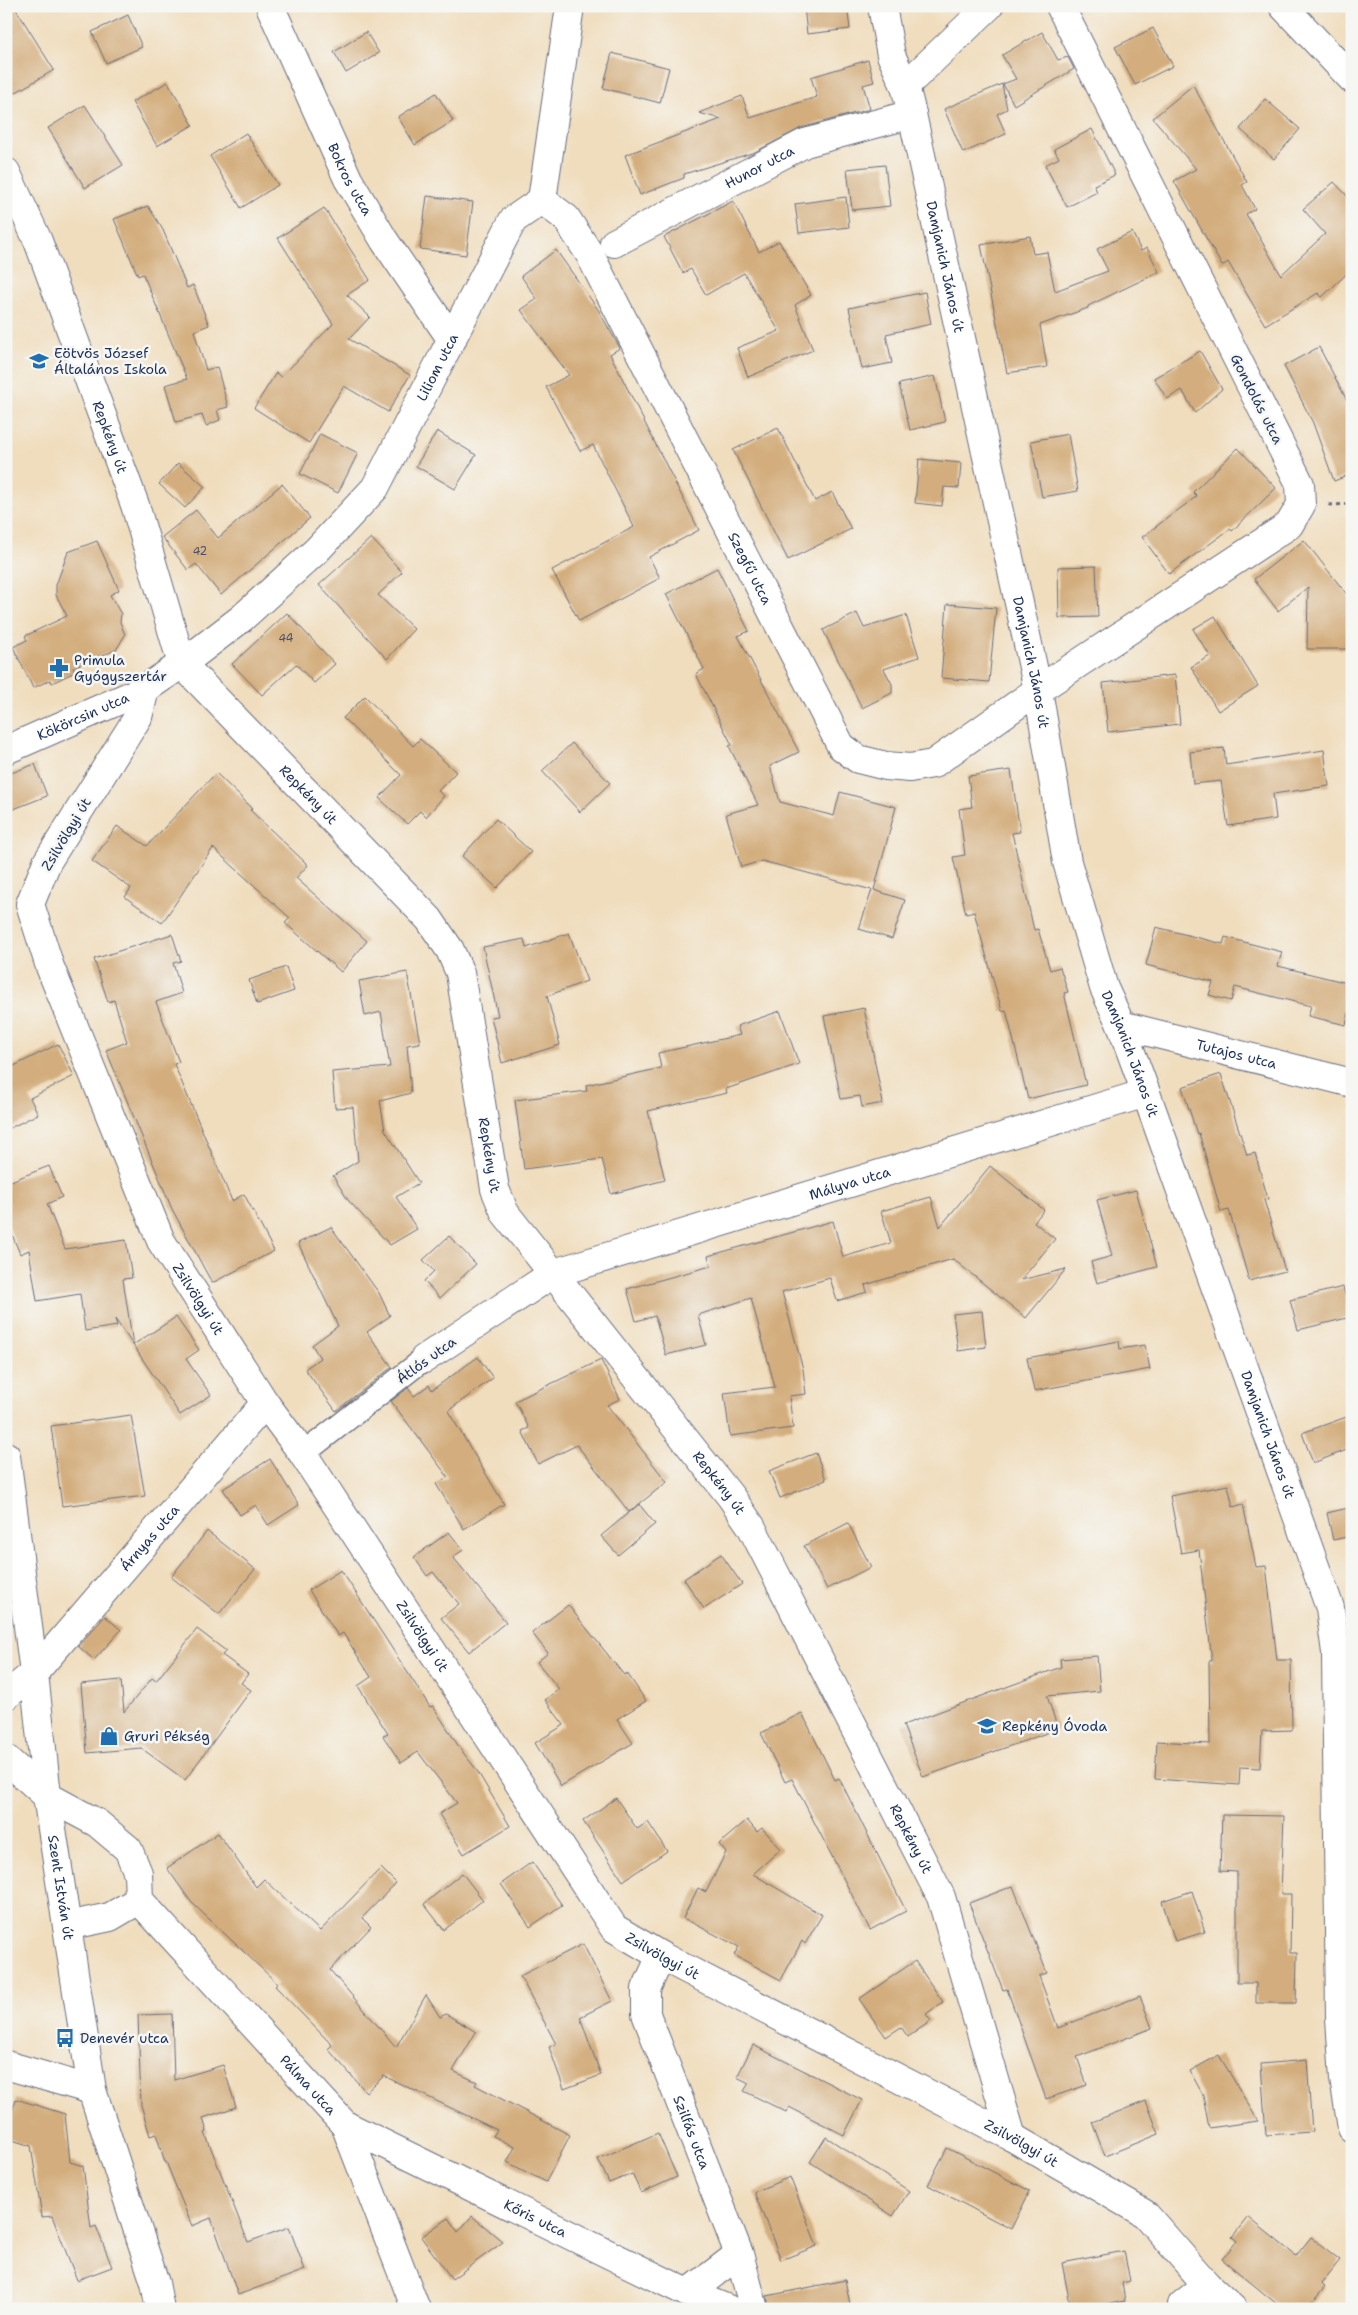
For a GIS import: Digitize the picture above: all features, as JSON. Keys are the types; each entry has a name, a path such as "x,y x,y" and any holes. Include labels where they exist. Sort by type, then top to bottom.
{"street":[{"name":"Bokros utca","path":"270,6 348,179 384,240 452,340"},
{"path":"542,200 570,6"},
{"name":"Damjanich János út","path":"882,6 891,55 905,86 912,114 1038,690 1067,862 1104,988 1121,1025 1146,1093 1330,1608 1336,1653 1345,1774 1340,2019 1344,2079 1352,2128"},
{"path":"905,86 989,6"},
{"name":"Gondolás utca","path":"1038,690 1289,524 1301,505 1300,484 1060,6"},
{"path":"1283,6 1352,79"},
{"name":"Hunor utca","path":"614,242 805,143 912,114"},
{"name":"Repkény út","path":"6,172 38,241 135,504 182,664 429,919 450,950 460,973 495,1189 505,1213 731,1496 767,1556 941,1897 1012,2137"},
{"name":"Liliom utca","path":"182,664 242,618 317,550 375,488 512,220 542,200"},
{"name":"Szegfű utca","path":"542,200 566,218 589,253 841,746 858,759 886,766 910,768 933,764 1038,690"},
{"name":"Kökörcsin utca","path":"6,750 145,689 182,664"},
{"name":"Zsilvölgyi út","path":"145,689 138,717 47,862 30,904 50,967 161,1241 265,1403 303,1454 614,1928 661,1956 1012,2137 1145,2214 1207,2285 1233,2309"},
{"name":"Tutajos utca","path":"1121,1025 1352,1083"},
{"name":"Mályva utca","path":"554,1273 1146,1093"},
{"name":"Átlós utca","path":"303,1454 424,1359 554,1273"},
{"name":"Árnyas utca","path":"6,1696 34,1673 265,1403"},
{"name":"Szent István út","path":"6,1456 48,1796 92,2090 155,2282 160,2309"},
{"path":"6,1759 48,1796 97,1823 128,1849 138,1873 139,1900 110,1917 67,1926"},
{"name":"Pálma utca","path":"139,1900 344,2126 416,2309"},
{"name":"Szilfás utca","path":"661,1956 646,1989 646,2014 739,2254 754,2309"},
{"path":"6,2065 92,2090"},
{"name":"Kőris utca","path":"344,2126 688,2293 728,2309"},
{"path":"688,2293 739,2254"},
{"path":"1182,2309 1182,2305 1207,2285"}],"building":[{"path":"6,6 14,6 54,70 6,98"},
{"path":"804,6 847,6 850,29 807,34"},
{"path":"128,15 142,47 106,63 92,32"},
{"path":"1153,28 1173,66 1135,85 1115,47"},
{"path":"366,32 379,53 346,73 334,52"},
{"path":"1042,32 1058,60 1068,57 1074,69 1014,105 1003,84 1016,79 1002,55"},
{"path":"612,53 669,68 660,103 603,88"},
{"path":"868,60 874,82 863,85 870,109 801,128 755,152 684,174 684,178 640,195 625,155 721,119 699,113 742,96 750,118 817,97 811,77"},
{"path":"168,82 193,125 157,146 132,102"},
{"path":"1002,84 1007,109 997,114 1006,134 963,153 944,109"},
{"path":"1193,85 1247,182 1242,185 1255,209 1246,214 1281,275 1325,234 1303,209 1334,182 1352,201 1352,269 1322,297 1318,293 1265,325 1228,262 1222,266 1174,181 1196,169 1153,118"},
{"path":"436,93 453,121 415,145 398,117"},
{"path":"1265,99 1300,129 1274,159 1240,129"},
{"path":"85,105 123,165 85,188 48,128"},
{"path":"1092,129 1115,175 1094,185 1097,192 1067,207 1045,165 1059,158 1054,149"},
{"path":"246,133 278,185 241,208 210,156"},
{"path":"885,165 890,206 852,210 847,169"},
{"path":"427,196 473,202 466,255 420,249"},
{"path":"846,197 849,227 799,233 795,204"},
{"path":"733,201 759,252 779,241 811,295 795,305 813,350 748,377 737,348 779,331 744,273 706,295 691,269 683,273 664,237"},
{"path":"148,206 163,230 187,288 193,285 209,325 194,331 206,370 217,367 228,407 217,410 220,420 206,426 202,415 176,422 165,385 187,379 143,274 138,276 114,219"},
{"path":"324,208 370,280 347,295 370,317 349,339 410,375 388,412 344,386 309,443 254,408 276,373 281,377 333,324 278,238"},
{"path":"1132,232 1141,251 1147,248 1159,272 1088,306 1088,308 1040,325 1047,367 1007,373 981,245 1030,236 1033,254 1047,252 1055,291 1108,271 1097,249"},
{"path":"556,250 597,308 620,348 610,354 699,530 649,557 660,578 579,621 552,570 634,527 593,445 580,451 546,387 569,375 521,310 537,299 521,276"},
{"path":"925,292 931,324 886,334 892,363 862,369 849,308"},
{"path":"1319,347 1352,410 1352,474 1334,481 1313,423 1284,366"},
{"path":"1200,351 1222,389 1195,413 1182,390 1167,399 1154,378"},
{"path":"935,376 945,422 910,430 899,384"},
{"path":"778,428 815,501 832,492 851,529 788,560 733,450"},
{"path":"437,431 476,455 455,489 416,466"},
{"path":"320,434 358,453 338,493 300,474"},
{"path":"1068,434 1078,491 1042,497 1031,441"},
{"path":"1238,448 1276,488 1232,531 1230,529 1169,574 1142,537 1197,496 1193,492"},
{"path":"919,459 961,463 959,488 944,487 942,506 915,503"},
{"path":"178,463 205,487 185,508 159,484"},
{"path":"282,484 310,518 221,595 196,564 188,570 162,537 196,510 218,538"},
{"path":"371,538 402,572 378,595 414,629 387,659 319,585"},
{"path":"1304,540 1352,601 1352,649 1307,649 1308,587 1278,611 1254,579"},
{"path":"97,541 119,590 110,595 121,614 120,622 125,635 116,650 73,667 75,672 52,683 50,680 33,688 13,647 27,640 25,636 67,616 56,595 56,585 68,552"},
{"path":"1096,566 1098,617 1059,618 1058,567"},
{"path":"717,568 749,631 738,636 799,752 770,766 780,802 834,816 840,792 896,807 874,890 905,900 892,939 859,929 872,890 762,861 741,867 726,814 758,805 729,746 732,745 696,674 704,669 666,594"},
{"path":"947,604 996,608 989,682 941,678"},
{"path":"287,613 335,664 314,683 296,664 262,695 232,664"},
{"path":"857,613 864,628 906,615 919,657 884,669 892,684 892,693 862,708 823,630"},
{"path":"1215,616 1258,686 1218,711 1191,667 1210,656 1193,629"},
{"path":"1175,675 1180,724 1108,732 1103,683"},
{"path":"365,696 413,746 420,739 456,772 438,791 444,796 426,817 420,811 407,824 379,798 401,775 343,718"},
{"path":"572,743 610,783 580,812 542,771"},
{"path":"1224,748 1226,765 1324,750 1329,786 1273,794 1276,819 1228,826 1221,781 1193,784 1190,752"},
{"path":"35,764 47,796 6,812 6,775"},
{"path":"1011,770 1020,832 1012,833 1034,930 1038,929 1050,970 1060,967 1068,992 1064,993 1086,1085 1028,1099 1006,1010 1002,1011 974,912 966,914 953,857 965,855 959,809 972,807 968,776"},
{"path":"216,773 252,808 250,810 308,865 296,878 367,941 341,972 285,923 290,918 213,848 162,923 125,897 131,888 92,861 117,826 147,846"},
{"path":"496,819 531,852 497,888 462,856"},
{"path":"1156,927 1223,944 1225,937 1282,952 1278,966 1352,984 1352,1002 1346,1025 1308,1016 1311,1006 1235,987 1231,1001 1209,995 1213,982 1146,965"},
{"path":"569,933 587,981 547,996 560,1045 502,1063 491,1017 498,1016 483,947 524,939 526,948"},
{"path":"172,934 181,961 173,963 182,993 156,1002 179,1062 174,1064 232,1201 244,1194 274,1251 212,1283 172,1209 106,1050 127,1042 114,1000 108,1002 94,959"},
{"path":"286,967 294,991 257,1004 249,980"},
{"path":"407,972 420,1043 407,1045 411,1093 380,1101 385,1130 419,1183 396,1197 417,1229 390,1245 348,1200 333,1176 358,1161 353,1107 335,1108 332,1072 390,1067 381,1012 365,1016 359,981"},
{"path":"864,1008 883,1103 862,1107 860,1096 841,1099 824,1016"},
{"path":"780,1011 799,1064 726,1089 727,1093 648,1111 665,1180 611,1194 602,1159 524,1169 515,1100 587,1091 586,1085 661,1068 658,1053 740,1035 737,1026"},
{"path":"58,1044 74,1076 30,1098 38,1114 6,1130 6,1050 14,1066"},
{"path":"1221,1074 1247,1155 1255,1153 1268,1199 1264,1200 1285,1271 1249,1281 1229,1210 1221,1212 1199,1133 1197,1134 1182,1087"},
{"path":"49,1166 62,1197 47,1204 65,1249 126,1240 132,1278 123,1279 133,1345 115,1319 117,1326 85,1331 80,1294 37,1301 29,1250 20,1254 6,1220 6,1183"},
{"path":"990,1166 1044,1210 1034,1222 1055,1239 1021,1280 1066,1269 1026,1318 953,1259 865,1285 867,1292 837,1301 830,1278 782,1292 803,1369 806,1394 789,1396 793,1428 730,1436 724,1393 775,1387 751,1298 698,1315 706,1345 666,1355 655,1316 636,1321 627,1289 711,1266 708,1256 833,1221 843,1257 891,1243 881,1211 931,1197 940,1227"},
{"path":"1136,1190 1157,1267 1097,1283 1091,1262 1112,1256 1097,1200"},
{"path":"331,1227 379,1293 390,1316 367,1332 392,1367 336,1411 305,1369 320,1358 312,1345 338,1326 298,1243"},
{"path":"449,1236 476,1264 440,1298 424,1281 434,1271 423,1260"},
{"path":"1343,1287 1351,1317 1298,1330 1290,1300"},
{"path":"982,1311 986,1347 958,1351 953,1314"},
{"path":"176,1317 199,1350 186,1359 211,1395 180,1415 133,1345"},
{"path":"1119,1341 1120,1349 1145,1345 1150,1369 1034,1391 1027,1358"},
{"path":"478,1357 493,1378 448,1411 504,1504 464,1529 436,1484 448,1477 391,1401 408,1388 414,1396 429,1385 432,1390"},
{"path":"601,1360 620,1399 607,1405 667,1482 629,1512 577,1445 538,1464 522,1431 529,1428 515,1401"},
{"path":"131,1415 145,1496 62,1506 51,1426"},
{"path":"1352,1415 1352,1448 1313,1463 1302,1433"},
{"path":"816,1453 826,1480 780,1498 769,1471"},
{"path":"270,1459 299,1505 268,1525 256,1505 240,1515 223,1489"},
{"path":"1228,1485 1233,1507 1243,1504 1256,1567 1266,1566 1277,1660 1291,1660 1292,1730 1262,1731 1260,1768 1240,1767 1239,1785 1155,1779 1157,1741 1210,1744 1209,1661 1212,1661 1199,1550 1181,1553 1170,1496"},
{"path":"639,1504 655,1524 618,1555 601,1536"},
{"path":"1352,1507 1352,1536 1333,1540 1327,1513"},
{"path":"848,1523 871,1567 827,1589 804,1546"},
{"path":"207,1531 255,1569 219,1614 171,1577"},
{"path":"449,1532 463,1550 453,1557 506,1622 469,1652 441,1618 459,1604 433,1572 427,1576 414,1557"},
{"path":"721,1554 742,1584 704,1609 684,1579"},
{"path":"341,1570 430,1707 433,1706 461,1750 476,1769 510,1826 464,1854 439,1814 457,1803 418,1752 401,1763 383,1736 388,1734 358,1686 371,1677 343,1633 338,1636 309,1590"},
{"path":"568,1605 624,1675 627,1673 646,1701 617,1719 633,1743 561,1786 535,1743 564,1725 545,1700 559,1689 537,1662 548,1653 532,1633"},
{"path":"105,1616 121,1630 94,1660 78,1646"},
{"path":"197,1629 226,1651 222,1655 248,1674 241,1683 251,1690 185,1780 141,1748 87,1753 81,1684 121,1680 124,1712 152,1678 156,1681"},
{"path":"1097,1656 1100,1691 1047,1696 1058,1729 923,1777 903,1725 1061,1667 1060,1659"},
{"path":"802,1713 835,1780 839,1778 906,1911 870,1930 792,1779 785,1782 761,1733"},
{"path":"616,1798 637,1829 648,1822 667,1851 623,1881 583,1821"},
{"path":"1222,1815 1284,1816 1281,1894 1291,1894 1290,1953 1297,1953 1296,2003 1256,2003 1256,1983 1237,1983 1237,1872 1220,1871"},
{"path":"747,1820 757,1832 762,1828 781,1849 753,1874 822,1915 805,1944 802,1941 781,1980 734,1955 739,1947 683,1918 698,1888 706,1892 726,1852 719,1844"},
{"path":"218,1833 256,1887 264,1879 320,1931 381,1868 396,1883 362,1918 371,1927 330,1970 396,2047 426,1995 440,2017 446,2014 476,2032 453,2071 477,2082 475,2085 570,2135 546,2182 507,2162 515,2147 493,2136 497,2130 384,2076 366,2092 328,2049 332,2045 275,1986 278,1984 191,1902 167,1868"},
{"path":"532,1862 562,1905 530,1927 501,1884"},
{"path":"462,1873 483,1900 444,1930 424,1904"},
{"path":"1013,1886 1047,1973 1039,1976 1058,2028 1140,1996 1152,2028 1077,2057 1087,2085 1046,2099 1007,1989 1003,1990 969,1903"},
{"path":"1192,1891 1205,1932 1175,1941 1162,1901"},
{"path":"583,1944 612,2001 580,2017 601,2075 564,2089 549,2047 556,2044 520,1976"},
{"path":"915,1961 943,2002 926,2014 931,2021 908,2037 901,2027 886,2037 859,1999"},
{"path":"172,2014 174,2080 223,2065 236,2107 203,2118 207,2132 205,2133 248,2242 289,2227 305,2270 238,2295 211,2218 192,2226 165,2162 156,2134 150,2136 141,2105 138,2015"},
{"path":"753,2045 862,2100 844,2135 789,2107 786,2112 744,2091 749,2083 737,2077"},
{"path":"1219,2055 1258,2121 1209,2128 1203,2095 1190,2071"},
{"path":"1307,2060 1312,2132 1266,2135 1261,2064"},
{"path":"16,2099 65,2114 70,2162 83,2166 91,2228 96,2226 112,2267 77,2280 52,2216 42,2217 31,2146 6,2138 6,2128"},
{"path":"1146,2101 1159,2134 1105,2156 1092,2122"},
{"path":"658,2133 677,2177 641,2193 632,2174 609,2183 598,2159"},
{"path":"826,2137 909,2191 893,2216 810,2162"},
{"path":"947,2148 1030,2191 1011,2229 928,2185"},
{"path":"790,2177 817,2246 781,2260 754,2192"},
{"path":"472,2216 503,2242 452,2279 421,2237 448,2218 458,2232"},
{"path":"1248,2217 1296,2256 1311,2237 1340,2260 1321,2284 1325,2287 1307,2309 1283,2309 1222,2259 1237,2241 1232,2237"},
{"path":"1124,2251 1130,2281 1122,2283 1125,2301 1087,2309 1071,2309 1062,2263"},
{"path":"845,2280 851,2309 769,2309 767,2296"}],"place":[{"name":"Eötvös József Általános Iskola","path":"39,361"},
{"name":"Primula Gyógyszertár","path":"59,668"},
{"name":"Repkény Óvoda","path":"987,1726"},
{"name":"Gruri Pékség","path":"109,1736"},
{"name":"Denevér utca","path":"65,2038"}]}
